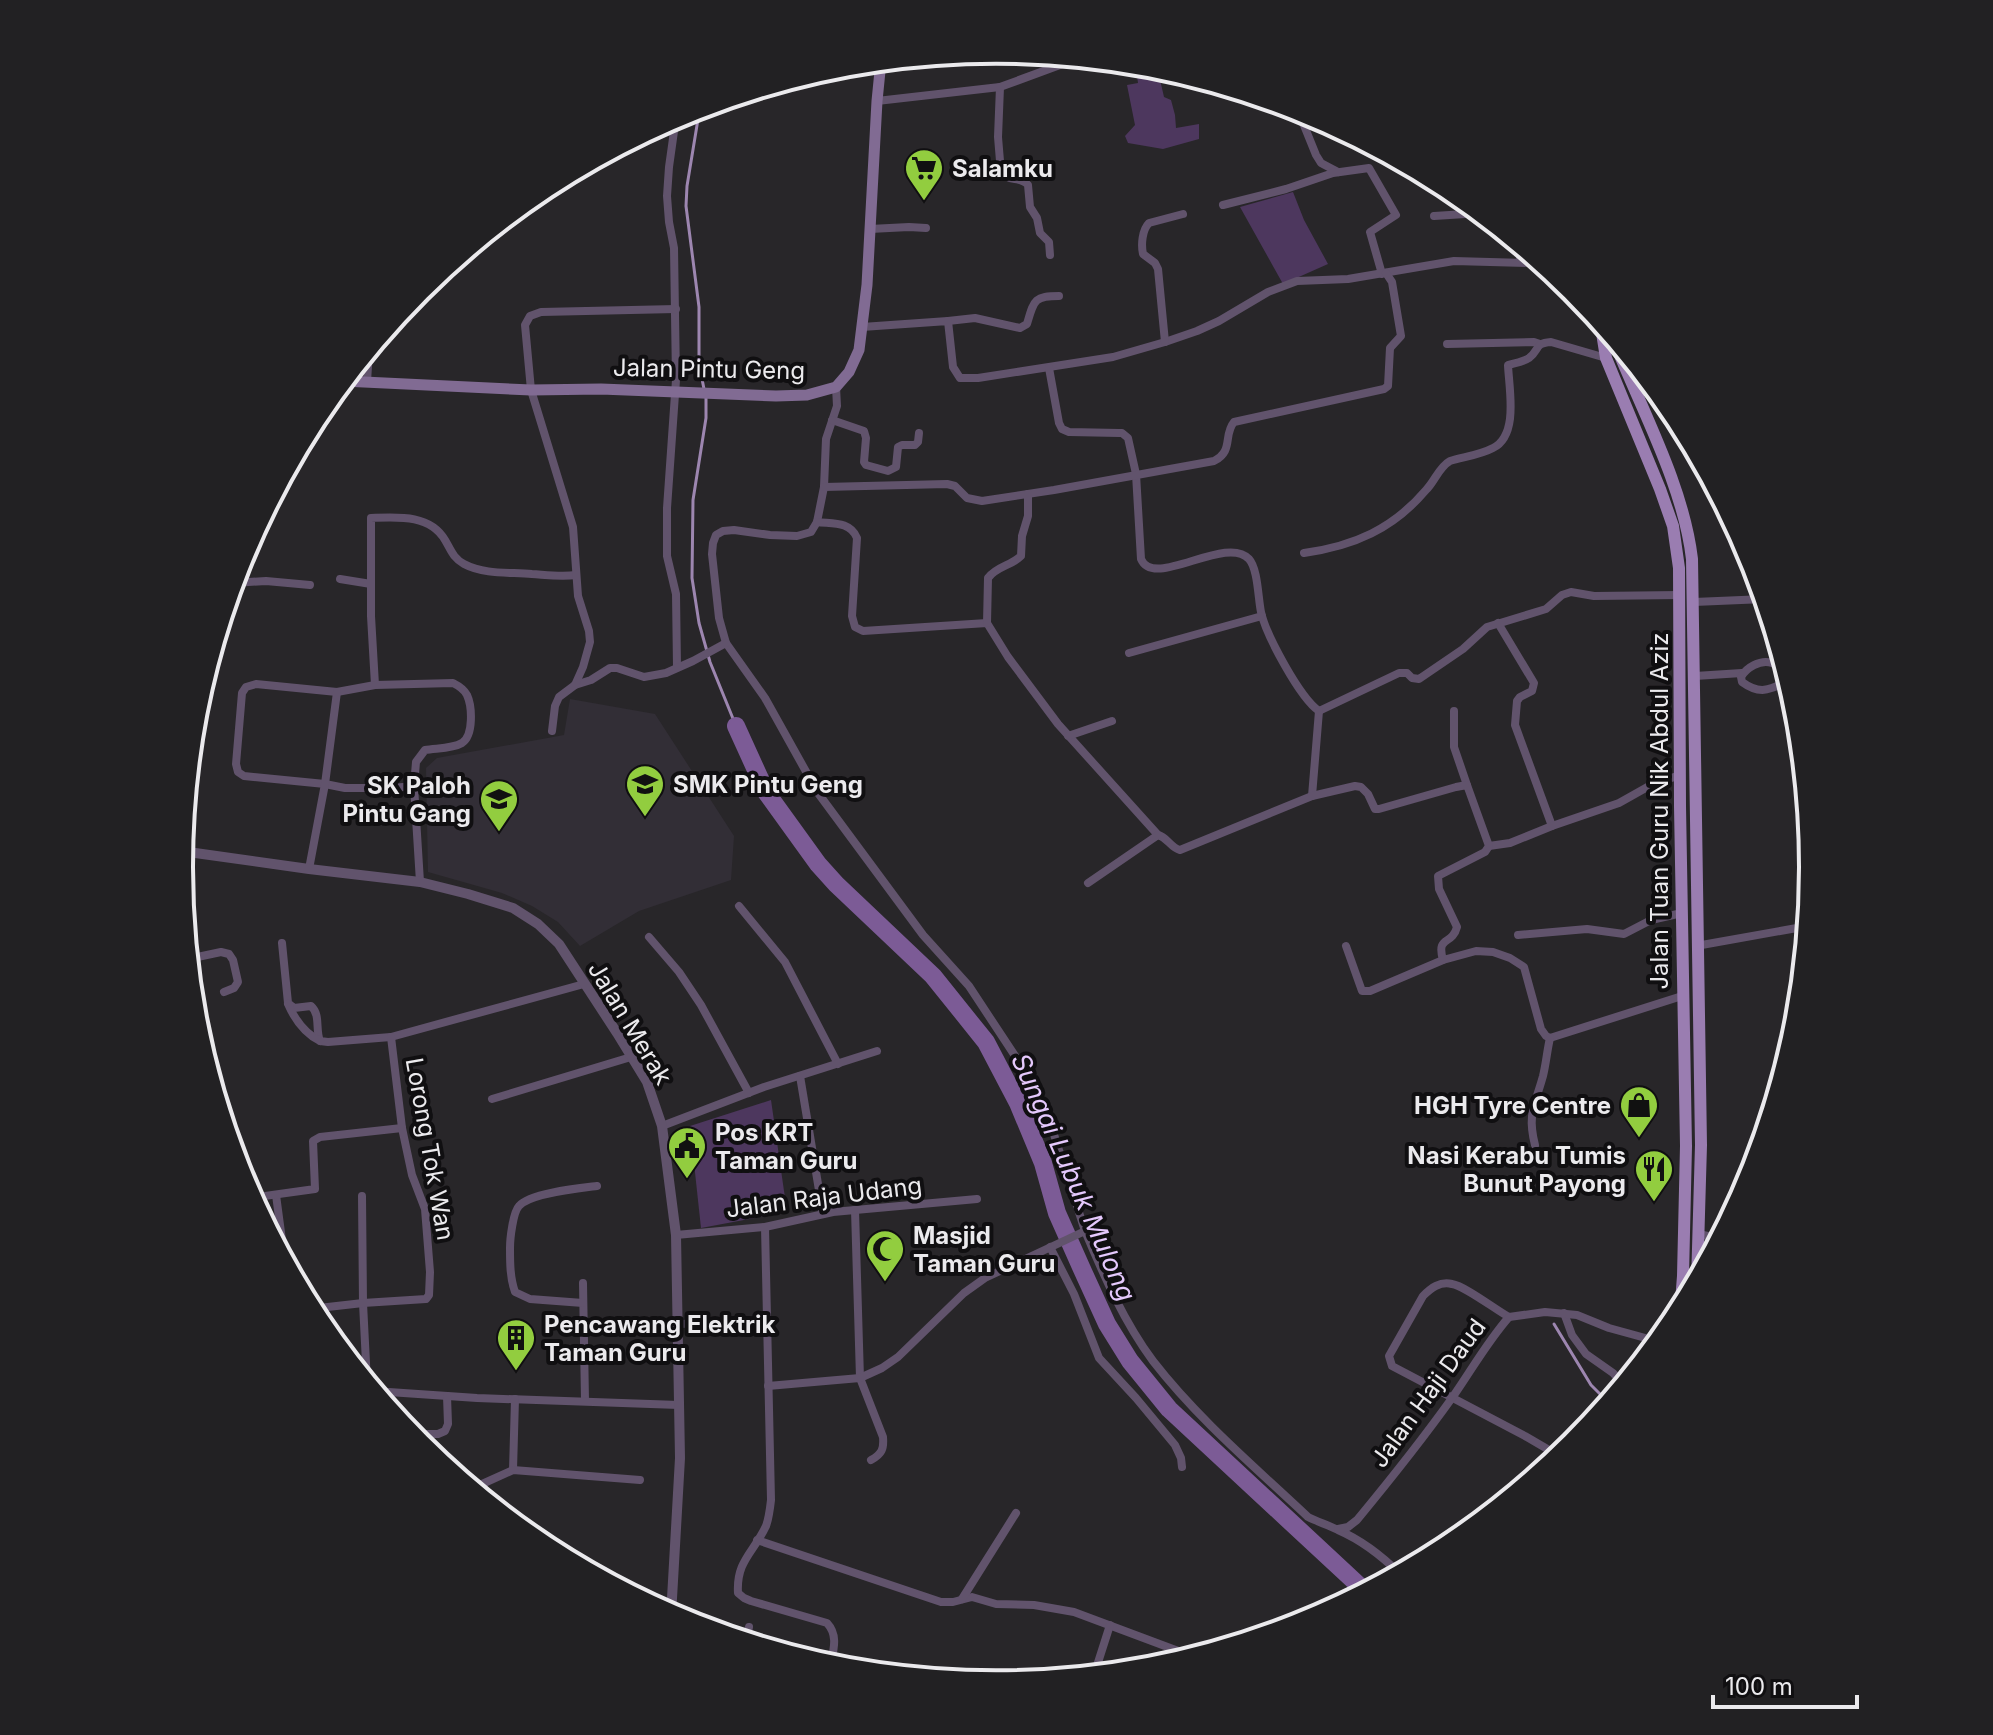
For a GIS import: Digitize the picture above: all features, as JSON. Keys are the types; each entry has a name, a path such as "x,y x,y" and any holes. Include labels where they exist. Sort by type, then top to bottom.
{"main road":[{"name":"Jalan Pintu Geng","path":"356,382 531,390 601,389 776,396 807,395 836,387 849,372 859,350 867,285 880,73"},
{"name":"Jalan Tuan Guru Nik Abdul Aziz","path":"1603,341 1606,358 1673,526 1679,568 1685,1137 1682,1285"},
{"name":"Jalan Tuan Guru Nik Abdul Aziz","path":"1625,367 1673,482 1686,521 1692,559 1701,1145 1697,1259"},
{"path":"1685,1137 1695,1133 1699,1122"}],"street":[{"path":"877,101 1000,87 1056,67"},
{"path":"1000,87 998,137 1001,173 1023,180 1028,185 1030,207 1037,218 1040,233 1049,242 1050,255"},
{"path":"1305,125 1321,163 1339,172"},
{"path":"674,132 667,196 674,248 676,380 667,508 667,556 676,594 677,667"},
{"path":"824,487 947,484 955,486 967,498 982,501 1214,461 1222,456 1226,448 1230,427 1240,420 1388,386 1390,348 1401,336 1392,282 1384,274 1370,232 1396,215 1369,168 1339,172 1223,205"},
{"path":"1165,342 1158,269 1143,254 1143,239 1149,223 1183,214"},
{"path":"1434,216 1464,214"},
{"path":"870,229 926,228"},
{"path":"948,321 953,367 960,378 978,378 1113,357 1165,342 1219,321 1268,292 1297,281 1348,279 1454,261 1525,262"},
{"path":"862,327 975,318 1020,328 1027,324 1030,309 1037,299 1059,296"},
{"path":"575,685 590,642 589,631 578,596 573,527 531,390 525,325 530,316 541,312 676,309"},
{"path":"1304,553 1345,545 1384,528 1413,504 1443,465 1499,444 1509,430 1508,365 1529,358 1543,342 1606,358"},
{"path":"1447,344 1540,344"},
{"path":"367,382 368,367"},
{"path":"1049,368 1062,429 1069,432 1122,433 1128,438 1136,474 1141,559 1144,564 1148,568 1169,567 1225,553 1246,555 1253,564 1262,616 1274,646 1300,690 1319,711"},
{"path":"1630,379 1635,379"},
{"path":"836,387 837,406 826,439 824,487 817,522 811,532 804,535 770,535 734,530 716,535 712,554 719,618 726,643 765,698 818,793 923,935 969,986 1025,1071 1049,1119 1083,1232 1116,1300 1153,1361 1203,1418 1308,1517 1376,1552 1392,1566"},
{"path":"832,420 864,431 864,462 888,471 896,467 898,447 915,445 919,433"},
{"path":"1028,494 1028,516 1022,536 1021,556 999,567 988,578 987,623 1022,676 1068,736 1158,835 1177,849 1312,796 1355,786 1368,794 1375,809 1384,809 1467,785"},
{"path":"375,685 371,518 397,517 434,526 445,539 451,554 463,564 477,568 547,576 576,575"},
{"path":"817,522 851,528 857,538 852,616 855,627 863,631 987,623"},
{"path":"340,579 371,584"},
{"path":"246,582 310,585"},
{"path":"1319,711 1399,673 1419,679 1463,649 1487,627 1546,609 1562,595 1571,592 1594,596 1680,595"},
{"path":"1694,602 1754,599"},
{"path":"1129,653 1262,616"},
{"path":"1498,623 1534,683 1532,691 1517,701 1515,725 1552,826"},
{"path":"552,731 559,697 575,685 591,680 610,668 644,677 666,673 726,643"},
{"path":"1695,676 1742,673 1757,664 1774,664"},
{"path":"1742,673 1742,682 1755,690 1772,689 1779,685"},
{"path":"414,786 345,788 244,776 238,772 236,764 242,693 246,687 256,684 337,692 375,685 453,683 461,687 467,694 469,732 462,743 425,750 416,762 414,786 420,882"},
{"path":"309,869 325,784 337,692"},
{"path":"1312,796 1319,711"},
{"path":"1454,711 1454,747 1489,846"},
{"path":"1068,736 1112,721"},
{"path":"1443,960 1441,945 1454,935 1457,927 1439,889 1438,876 1485,852 1489,846 1510,843 1619,803 1651,785 1680,775"},
{"path":"1088,883 1158,835"},
{"name":"Jalan Merak","path":"194,853 420,882 513,908 531,919 559,944 617,1033 647,1082 662,1126 676,1235 680,1458 672,1602"},
{"path":"739,906 785,962 838,1064"},
{"path":"1518,935 1587,929 1624,934 1651,920 1682,913"},
{"path":"1696,946 1797,928"},
{"path":"649,937 694,994 749,1093"},
{"path":"282,943 288,1003 299,1024 311,1037 320,1041 391,1037 584,984"},
{"path":"1346,946 1362,991 1370,991 1443,960 1476,951 1493,952 1510,958 1524,967 1541,1029 1550,1038"},
{"path":"199,957 221,952 232,956 238,982 234,988 224,992"},
{"path":"1550,1038 1682,996"},
{"path":"288,1003 294,1008 311,1006 315,1010 320,1041"},
{"name":"Lorong Tok Wan","path":"363,1303 414,1301 426,1299 429,1295 425,1209 412,1175 402,1128 391,1037"},
{"path":"1535,1145 1531,1114 1543,1076 1550,1038"},
{"path":"662,1126 749,1093 877,1051"},
{"path":"492,1099 631,1057"},
{"path":"800,1076 823,1214"},
{"path":"264,1196 315,1189 313,1141 320,1137 402,1128"},
{"path":"583,1303 530,1299 515,1292 510,1243 520,1205 531,1198 597,1186"},
{"path":"276,1195 281,1232"},
{"path":"362,1196 366,1366"},
{"name":"Jalan Raja Udang","path":"676,1235 765,1227 855,1210 977,1199"},
{"path":"855,1210 860,1378 883,1437 882,1451 871,1460"},
{"path":"765,1227 771,1500 765,1526 739,1572 738,1593 751,1601 827,1623 834,1631 833,1654"},
{"path":"768,1386 860,1378 882,1368 898,1357 974,1285 1007,1266 1083,1232"},
{"path":"1698,1234 1709,1237"},
{"path":"1053,1246 1099,1358 1175,1445 1182,1467"},
{"path":"583,1283 585,1401"},
{"path":"1509,1317 1455,1284 1441,1284 1423,1296 1389,1356 1390,1362 1392,1366 1549,1450"},
{"path":"324,1307 363,1303"},
{"name":"Jalan Haji Daud","path":"1336,1529 1348,1527 1357,1520 1410,1455 1509,1317 1545,1312 1577,1315 1647,1339"},
{"path":"1564,1313 1572,1335 1586,1354 1617,1377"},
{"path":"678,1324 768,1321"},
{"path":"388,1392 679,1405"},
{"path":"426,1434 445,1431 448,1424 447,1396"},
{"path":"513,1470 515,1399"},
{"path":"482,1484 513,1470 640,1480"},
{"path":"962,1600 1016,1513"},
{"path":"757,1540 941,1602 972,1597 996,1604 1034,1605 1074,1612 1177,1650"},
{"path":"1097,1664 1110,1625"},
{"path":"748,1631 749,1627"}],"shaded area":[{"path":"1137,77 1160,81 1164,97 1171,100 1176,128 1199,124 1199,139 1163,149 1128,143 1125,136 1135,125 1127,85 1138,83"},
{"path":"1293,192 1328,264 1283,284 1240,207"},
{"path":"570,699 655,714 734,836 731,880 639,911 580,946 558,922 532,906 502,893 428,872 426,768 437,758 564,735"},
{"path":"771,1100 787,1212 701,1228 690,1126"}],"waterway":[{"name":"Sungai Lubuk Mulong","path":"698,122 686,206 699,307 699,364 704,389"},
{"name":"Sungai Lubuk Mulong","path":"706,397 706,418 693,500 692,578 699,623 710,662 736,726"},
{"name":"Sungai Lubuk Mulong","path":"736,726 766,792 818,864 933,976 986,1042 1018,1103 1043,1163 1057,1213 1081,1267 1107,1324 1130,1361 1169,1409 1358,1585"},
{"path":"1554,1324 1591,1385 1602,1396"}],"place":[{"name":"Salamku","path":"924,202"},
{"name":"SMK Pintu Geng","path":"645,818"},
{"name":"SK Paloh Pintu Gang","path":"499,833"},
{"name":"HGH Tyre Centre","path":"1639,1139"},
{"name":"Pos KRT Taman Guru","path":"687,1180"},
{"name":"Nasi Kerabu Tumis Bunut Payong","path":"1654,1203"},
{"name":"Masjid Taman Guru","path":"885,1283"},
{"name":"Pencawang Elektrik Taman Guru","path":"516,1372"}]}
